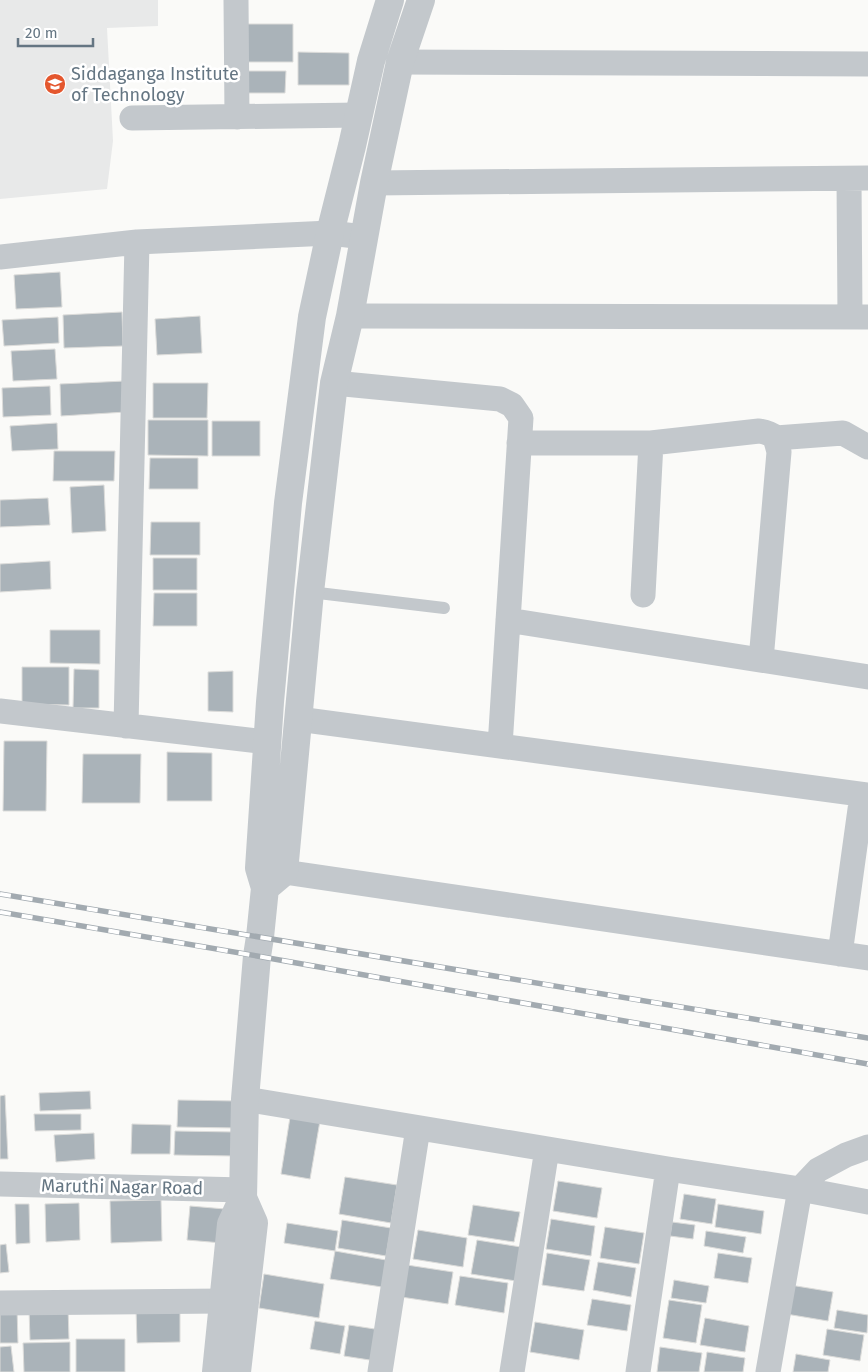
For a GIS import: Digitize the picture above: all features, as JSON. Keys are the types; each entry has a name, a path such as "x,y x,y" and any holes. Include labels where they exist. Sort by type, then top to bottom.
{"street":[{"path":"236,0 237,117"},
{"path":"269,876 267,742 270,702 288,503 312,316 370,61 390,0"},
{"path":"237,1372 254,1224 244,1194 245,1099 257,956 269,876 298,719 310,592 334,383 350,316 374,183 400,62 421,0"},
{"path":"400,62 868,64"},
{"path":"132,118 359,115"},
{"path":"350,316 859,317 858,178 374,183"},
{"path":"0,257 137,242 330,233 364,237"},
{"path":"126,726 137,242"},
{"path":"334,383 500,399 512,405 521,418 500,746"},
{"path":"519,443 650,444 759,431 771,433 776,438 779,452 762,660"},
{"path":"776,438 843,434 868,448"},
{"path":"643,595 650,444"},
{"path":"508,620 868,678"},
{"path":"0,711 267,742"},
{"path":"298,719 865,795 840,954"},
{"path":"269,876 868,958"},
{"path":"245,1099 668,1170 800,1189 868,1202"},
{"path":"380,1372 418,1128"},
{"path":"768,1372 800,1189 818,1170 846,1154 868,1147"},
{"path":"512,1372 547,1149"},
{"path":"638,1372 668,1170"},
{"name":"Maruthi Nagar Road","path":"0,1184 244,1194"},
{"path":"216,1372 231,1224 244,1194"},
{"path":"0,1303 223,1301"}],"lane":[{"path":"310,592 444,608"}],"shaded area":[{"name":"Siddaganga Institute of Technology","path":"0,0 158,0 158,26 107,28 113,141 107,189 0,199"}],"building":[{"path":"245,24 293,24 293,62 244,62"},
{"path":"298,52 349,53 349,85 298,85"},
{"path":"241,71 286,71 285,93 241,93"},
{"path":"60,272 62,307 16,309 14,275"},
{"path":"122,312 123,346 64,348 63,315"},
{"path":"200,316 202,353 157,355 155,319"},
{"path":"58,317 59,343 4,346 2,320"},
{"path":"55,349 57,379 13,381 11,351"},
{"path":"125,381 126,412 61,416 60,384"},
{"path":"153,383 208,383 207,418 153,418"},
{"path":"50,386 51,415 3,417 2,388"},
{"path":"148,420 208,420 208,456 148,455"},
{"path":"212,421 260,421 260,456 212,456"},
{"path":"57,423 58,449 12,451 10,426"},
{"path":"54,451 115,451 114,481 53,481"},
{"path":"150,458 198,458 198,489 149,489"},
{"path":"104,485 106,531 72,533 70,487"},
{"path":"48,498 50,525 0,527 0,500"},
{"path":"151,522 200,522 200,555 150,555"},
{"path":"153,558 197,558 197,590 153,590"},
{"path":"50,561 51,589 0,592 0,564"},
{"path":"154,593 197,593 197,626 153,626"},
{"path":"50,630 100,630 100,664 50,663"},
{"path":"22,667 69,667 69,705 22,704"},
{"path":"74,669 99,670 99,708 73,708"},
{"path":"233,671 233,712 208,711 208,672"},
{"path":"4,741 47,741 46,811 3,811"},
{"path":"167,752 212,753 212,801 167,801"},
{"path":"83,754 141,754 140,803 82,803"},
{"path":"90,1091 91,1109 40,1111 39,1093"},
{"path":"5,1095 8,1159 0,1159 0,1096"},
{"path":"178,1100 237,1101 237,1128 177,1127"},
{"path":"291,1111 321,1115 310,1179 281,1174"},
{"path":"34,1114 81,1114 81,1130 35,1131"},
{"path":"132,1124 171,1125 170,1154 131,1154"},
{"path":"175,1131 235,1132 234,1156 174,1155"},
{"path":"94,1133 95,1159 56,1162 54,1135"},
{"path":"345,1177 397,1185 391,1223 339,1214"},
{"path":"558,1181 602,1188 597,1218 553,1211"},
{"path":"684,1194 716,1199 712,1224 680,1219"},
{"path":"161,1200 162,1241 111,1243 110,1201"},
{"path":"79,1203 80,1240 46,1242 45,1204"},
{"path":"15,1204 29,1204 30,1243 16,1244"},
{"path":"718,1204 764,1211 761,1234 715,1227"},
{"path":"473,1205 520,1212 514,1242 468,1235"},
{"path":"190,1206 225,1209 222,1243 187,1240"},
{"path":"551,1219 595,1226 591,1256 546,1249"},
{"path":"342,1220 391,1228 386,1256 338,1248"},
{"path":"672,1222 695,1225 693,1239 670,1236"},
{"path":"287,1223 338,1231 335,1251 284,1243"},
{"path":"605,1227 644,1233 639,1264 600,1258"},
{"path":"418,1230 467,1238 463,1267 413,1259"},
{"path":"706,1231 746,1237 743,1253 704,1246"},
{"path":"477,1240 521,1247 516,1281 471,1274"},
{"path":"6,1244 9,1272 0,1273 0,1245"},
{"path":"335,1251 386,1260 382,1287 330,1279"},
{"path":"547,1253 590,1260 584,1291 542,1285"},
{"path":"718,1253 752,1258 748,1283 714,1278"},
{"path":"598,1262 636,1268 631,1297 593,1290"},
{"path":"407,1265 453,1272 448,1304 401,1297"},
{"path":"264,1274 324,1284 319,1318 259,1308"},
{"path":"460,1276 508,1283 504,1313 455,1305"},
{"path":"674,1280 709,1286 706,1303 671,1298"},
{"path":"784,1284 833,1292 828,1321 780,1313"},
{"path":"592,1299 631,1305 627,1331 587,1325"},
{"path":"669,1300 702,1305 696,1343 663,1338"},
{"path":"68,1307 69,1339 30,1340 29,1309"},
{"path":"0,1308 17,1308 18,1343 0,1343"},
{"path":"180,1308 180,1342 137,1343 136,1309"},
{"path":"837,1310 868,1315 867,1333 834,1328"},
{"path":"705,1318 749,1326 745,1352 700,1345"},
{"path":"315,1321 345,1326 340,1354 310,1349"},
{"path":"535,1322 584,1330 579,1360 530,1352"},
{"path":"349,1325 381,1330 376,1361 344,1356"},
{"path":"827,1329 864,1335 860,1361 823,1355"},
{"path":"76,1339 125,1339 125,1372 76,1372"},
{"path":"70,1342 70,1372 24,1372 23,1343"},
{"path":"11,1346 14,1372 0,1372 0,1347"},
{"path":"660,1347 702,1353 699,1372 657,1372"},
{"path":"707,1352 745,1358 743,1372 704,1372"},
{"path":"796,1354 830,1360 828,1372 793,1372"}],"railway":[{"path":"0,894 868,1038"},
{"path":"0,912 868,1064"}],"place":[{"name":"Siddaganga Institute of Technology","path":"55,84"}]}
